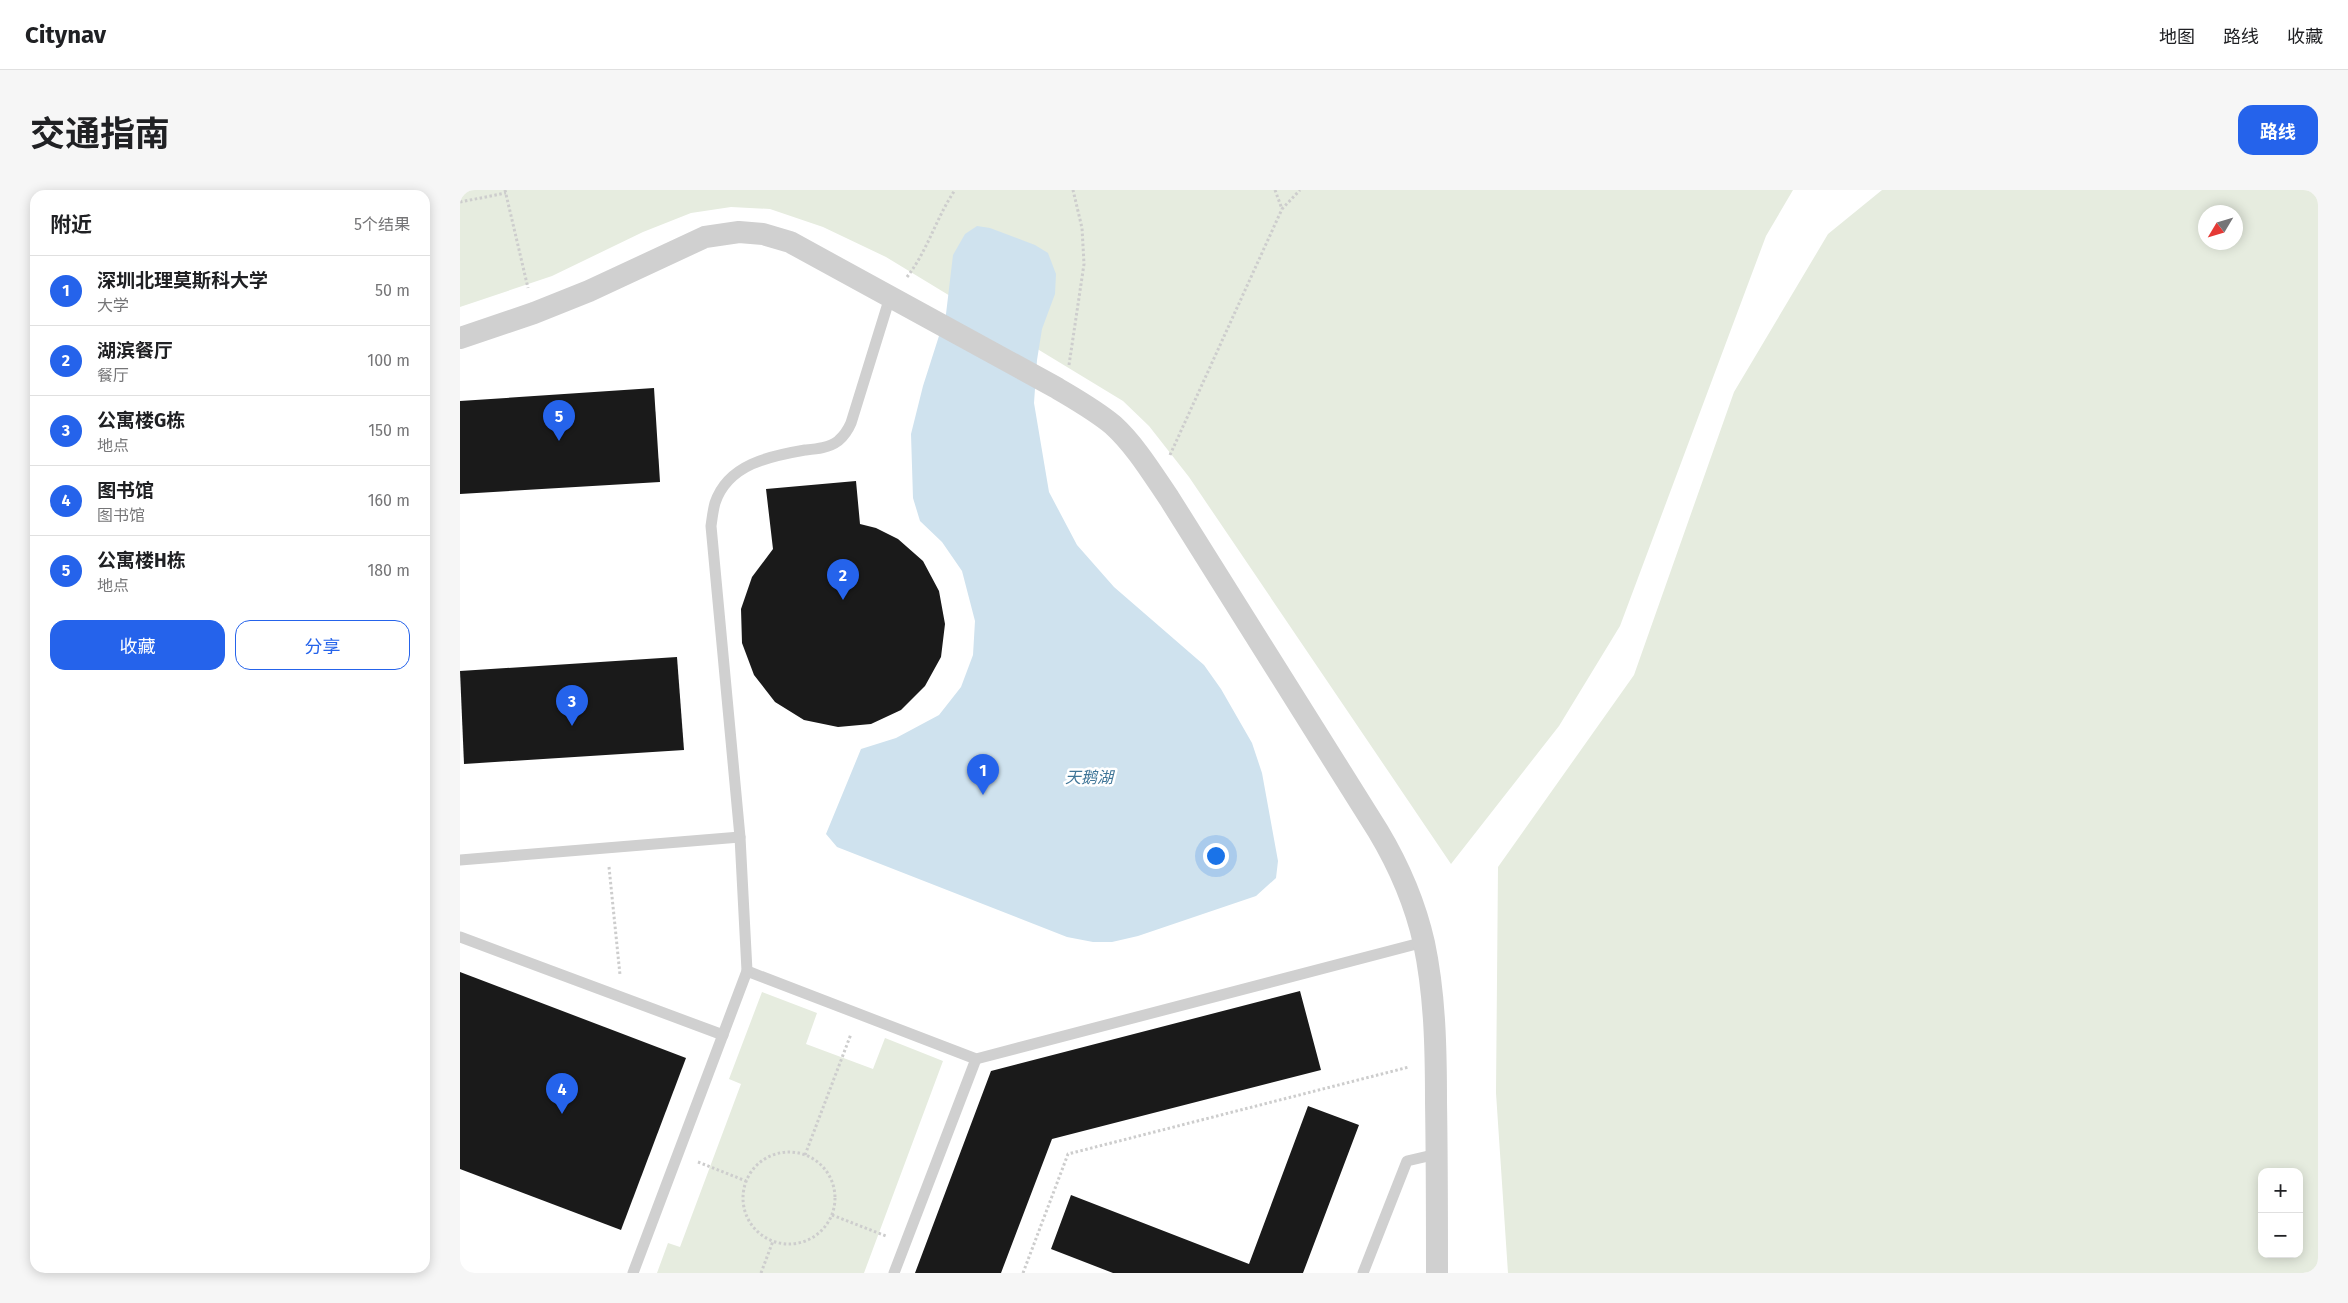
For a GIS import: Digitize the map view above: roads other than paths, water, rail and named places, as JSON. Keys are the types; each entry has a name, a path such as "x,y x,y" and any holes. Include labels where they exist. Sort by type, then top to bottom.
{"street":[{"path":"460,338 534,313 589,291 705,237 739,232 764,234 790,242 1060,390 1091,409 1113,426 1153,474 1378,831 1396,861 1406,885 1424,942 1431,984 1436,1060 1437,1273"}],"lane":[{"path":"633,1273 747,971 740,837 711,526 715,503 729,480 746,466 769,456 827,447 837,442 845,434 851,423 890,297"},
{"path":"460,860 740,837"},
{"path":"460,937 723,1035"},
{"path":"747,971 976,1059 1424,942"},
{"path":"894,1273 976,1059"},
{"path":"1363,1273 1407,1161 1437,1154"}],"water":[{"name":"天鹅湖","path":"977,226 990,228 1035,245 1048,253 1056,274 1055,294 1042,329 1037,360 1034,403 1049,492 1077,545 1114,587 1204,665 1221,689 1252,743 1262,773 1278,861 1276,878 1256,896 1138,936 1112,942 1093,942 1067,937 837,847 826,834 861,749 896,738 939,715 961,687 973,655 975,621 962,571 942,542 920,521 913,498 911,434 923,386 946,314 953,255 965,234"}],"place":[{"name":"公寓楼H栋","path":"559,441"},
{"name":"湖滨餐厅","path":"843,600"},
{"name":"公寓楼G栋","path":"572,726"},
{"name":"深圳北理莫斯科大学","path":"983,795"},
{"name":"图书馆","path":"562,1114"}]}
